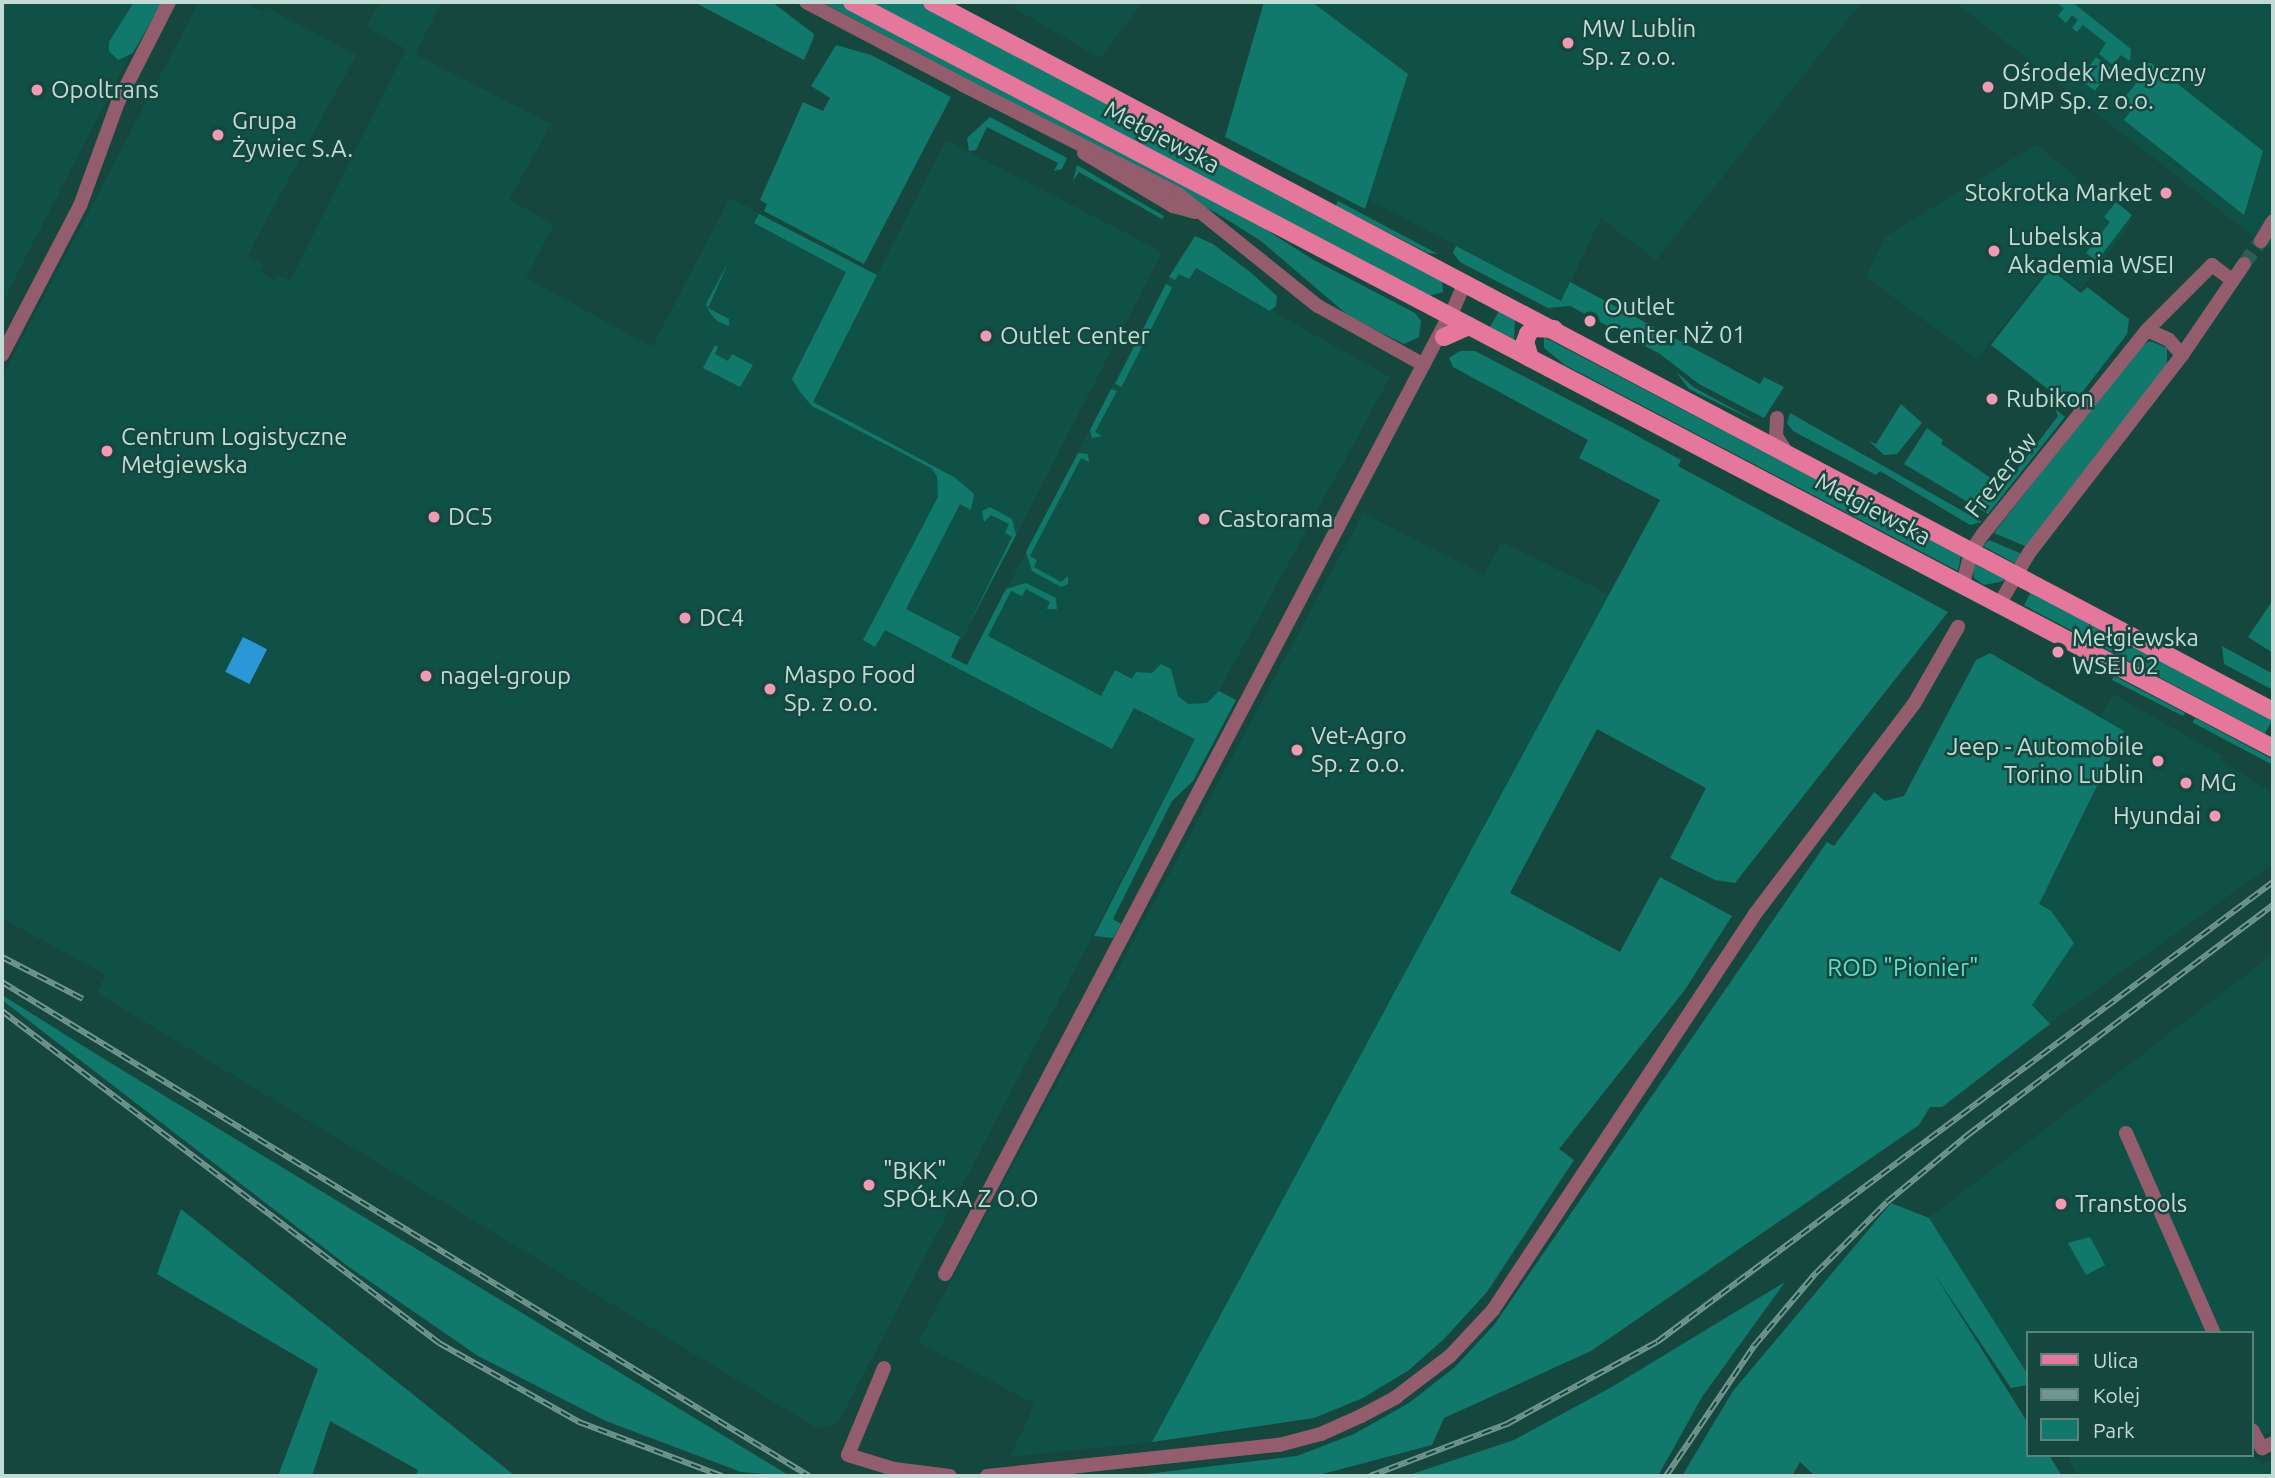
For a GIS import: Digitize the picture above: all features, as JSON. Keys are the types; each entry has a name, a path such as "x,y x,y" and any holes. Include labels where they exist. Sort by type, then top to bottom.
{"main road":[{"name":"Mełgiewska","path":"852,2 2273,748"},
{"name":"Mełgiewska","path":"932,2 1753,433 2273,711"},
{"path":"1444,337 1469,326"},
{"path":"1530,358 1525,342 1528,334 1533,328 1554,329"}],"street":[{"path":"2,355 80,206 118,102 169,2"},
{"name":"Mełgiewska","path":"806,2 963,85 1142,189 1197,212 1244,242 1318,306 1424,365"},
{"path":"2261,241 2273,221"},
{"path":"2000,603 2016,574 2182,355 2244,264"},
{"name":"Frezerów","path":"1963,584 1971,551 2147,330 2212,265 2233,281"},
{"path":"945,1275 1424,365 1465,282"},
{"path":"1424,365 1444,337 1449,316"},
{"path":"2147,330 2169,340 2182,355"},
{"path":"987,1476 1279,1445 1321,1434 1362,1416 1396,1397 1450,1356 1493,1310 1755,914 1914,704 1958,627"},
{"path":"2126,1133 2213,1331"},
{"path":"884,1368 848,1455 894,1469 950,1476"},
{"path":"2254,1432 2268,1445"}],"shaded area":[{"path":"2,2 157,2 2,303"},
{"path":"199,2 243,2 263,12 266,7 356,55 247,256 264,265 260,272 275,280 277,276 290,281 406,49 366,27 381,2 442,2 415,54 551,124 509,200 554,224 526,278 652,347 730,198 877,275 946,140 1162,252 961,642 896,608 885,630 1112,749 1134,708 1195,739 838,1423 817,1428 97,993 106,975 2,918 2,377"},
{"path":"1019,2 1143,2 1100,58 1014,8"},
{"path":"1312,2 1862,2 1656,260 1601,218 1561,301 1368,199 1408,74"},
{"path":"1955,2 2273,2 2273,252"},
{"name":"Lubelska Akademia WSEI","path":"2036,145 2132,221 2081,290 2049,267 1977,359 1866,277 1886,236"},
{"path":"1179,259 1390,377 1197,731 1113,687 1104,704 980,640"},
{"path":"1363,513 1484,575 1502,542 1610,595 1152,1442 1010,1457 1035,1404 918,1342"},
{"path":"2113,694 2222,756 2220,760 2273,794 2273,864 2050,1023 2032,1005 2074,943 2038,904 2124,732 2100,717"},
{"path":"2273,954 2273,1431 2254,1440 2254,1331 2026,1331 2026,1372 1929,1218"},
{"path":"2254,1456 2261,1464 2273,1459 2273,1476 2077,1476 2068,1457"}],"green space":[{"path":"134,2 162,2 133,53 118,60 109,51 109,42"},
{"path":"694,2 772,2 814,34 813,39 804,60"},
{"path":"822,2 838,2 1235,210 1312,259 1415,313 1421,321 1419,337 1404,344 1350,317 1261,241 1218,214"},
{"path":"869,2 918,2 1442,280 1443,292 1429,296"},
{"path":"1264,2 1312,2 1408,74 1365,209 1225,137"},
{"path":"2055,2 2072,2 2131,49 2130,61 2121,55 2113,65 2099,54 2106,43 2083,25 2077,32 2072,28 2078,20 2072,15 2066,23 2058,16 2064,8"},
{"path":"836,45 871,55 951,97 864,264 764,211 767,204 760,200 803,102 823,111 830,98 811,86"},
{"path":"2096,57 2111,68 2095,91 2080,80"},
{"path":"2143,63 2151,63 2263,151 2244,215 2124,120 2133,108 2123,100 2144,73 2137,67"},
{"path":"990,117 1067,158 1062,169 1054,171 1058,163 987,127 976,150 969,151 967,138"},
{"path":"1077,165 1164,216 1162,219 1079,172 1073,181"},
{"path":"1338,201 1438,254 1428,253 1336,206"},
{"path":"2116,202 2132,215 2097,261 2086,253 2110,222 2104,217"},
{"path":"759,214 877,275 813,402 954,477 974,494 971,510 960,504 906,609 960,637 951,657 967,665 1006,589 1026,583 1056,598 1057,609 1047,609 1050,602 1026,589 1022,596 1011,591 988,636 1101,696 1115,670 1132,679 1136,672 1152,673 1161,664 1171,669 1178,696 1188,704 1207,703 1219,691 1236,700 1193,781 1172,801 1113,919 1121,924 1113,938 1094,936 1195,739 1134,708 1112,749 885,630 875,647 863,640 938,497 937,476 931,468 812,406 800,392 792,379 846,272 754,223"},
{"path":"1195,236 1213,244 1250,272 1277,296 1276,306 1270,311 1196,268 1189,279 1179,274 1175,280 1169,277"},
{"path":"1456,246 1561,301 1570,282 1760,384 1764,377 1784,387 1764,418 1699,384 1660,354 1570,306 1548,308 1460,262 1453,253"},
{"path":"729,261 708,308 729,319 729,326 717,321 710,313 706,304"},
{"path":"2050,269 2081,293 2087,287 2129,319 2127,334 2071,407 1991,345"},
{"path":"1166,284 1172,287 1121,387 1115,384"},
{"path":"1499,311 1515,320 1514,339 1490,327"},
{"path":"1544,337 1961,555 1958,571 1565,365 1544,348"},
{"path":"2150,341 2167,348 2167,364 2027,547 1994,533 2138,348"},
{"path":"715,345 718,347 715,354 728,361 732,354 753,365 740,387 703,368"},
{"path":"1460,351 1475,351 1625,429 1681,460 1678,466 1948,612 1735,883 1715,880 1670,858 1706,788 1597,729 1510,893 1620,952 1660,877 1732,916 1684,991 1559,1149 1574,1160 1487,1292 1444,1339 1409,1370 1363,1398 1314,1418 1152,1442 1660,500 1579,458 1588,440 1453,367 1449,358"},
{"path":"1676,372 1695,388 1761,424 1689,389"},
{"path":"1111,389 1117,391 1095,432 1102,436 1092,438 1090,430"},
{"path":"1901,404 1922,423 1897,454 1884,455 1869,441 1876,444"},
{"path":"2055,409 2065,417 1988,514 1904,464 1927,428 1943,440 1941,444 2004,487 2058,416"},
{"path":"1790,413 1982,522 1970,525 1880,471 1876,475 1793,431 1787,423"},
{"path":"1078,453 1088,454 1089,462 1081,458 1030,556 1037,560 1034,567 1061,582 1068,576 1068,584 1061,587 1032,571 1026,552"},
{"path":"990,507 1012,519 1016,535 969,624 1012,537 1005,533 1009,524 991,515 984,522 982,511"},
{"path":"1989,540 2022,554 2016,564 1983,546"},
{"path":"1973,563 2004,581 1984,585 1974,578"},
{"path":"2031,592 2272,720 2265,733 2024,605"},
{"path":"2273,600 2273,653 2248,637"},
{"path":"2222,646 2273,674 2273,690 2224,664"},
{"name":"ROD \"Pionier\"","path":"1990,653 2124,731 2039,904 2051,911 2074,943 2032,1005 2050,1024 1942,1107 1930,1107 1919,1125 1591,1351 1444,1418 1432,1445 1315,1476 1130,1476 1297,1456 1354,1434 1409,1403 1455,1367 1494,1325 1827,842 1834,846 1874,792 1885,801 1904,796 1976,660"},
{"path":"2114,676 2185,713 2183,716 2112,680"},
{"path":"2195,718 2273,759 2270,764 2193,722"},
{"path":"2,995 790,1476 741,1472 606,1421 478,1356 349,1267 2,1000"},
{"path":"1891,1203 1929,1218 2026,1372 2026,1385 2011,1388 1933,1272 2026,1420 2026,1457 2050,1457 2062,1476 1815,1476 1800,1462 1792,1476 1682,1476 1733,1391"},
{"path":"181,1209 515,1476 416,1476 418,1470 330,1421 312,1476 278,1476 318,1369 157,1274"},
{"path":"2090,1237 2105,1265 2086,1275 2068,1243"},
{"path":"1785,1282 1702,1397 1658,1476 1406,1476 1514,1440 1610,1388"}],"water":[{"path":"243,637 267,649 249,684 225,672"}],"tunnel":[{"path":"2244,264 2261,241"}],"railway":[{"path":"1370,1476 1507,1424 1657,1342 2273,882"},
{"path":"1666,1476 1754,1346 1816,1273 1887,1202 1969,1134 2273,905"},
{"path":"2,957 83,999"},
{"path":"2,982 809,1476"},
{"path":"2,1011 439,1343 579,1422 722,1476"}],"place":[{"name":"MW Lublin Sp. z o.o.","path":"1568,43"},
{"name":"Ośrodek Medyczny DMP Sp. z o.o.","path":"1988,87"},
{"name":"Opoltrans","path":"37,90"},
{"name":"Grupa Żywiec S.A.","path":"218,135"},
{"name":"Stokrotka Market","path":"2166,193"},
{"name":"Lubelska Akademia WSEI","path":"1994,251"},
{"name":"Outlet Center NŻ 01","path":"1590,321"},
{"name":"Outlet Center","path":"986,336"},
{"name":"Rubikon","path":"1992,399"},
{"name":"Centrum Logistyczne Mełgiewska","path":"107,451"},
{"name":"DC5","path":"434,517"},
{"name":"Castorama","path":"1204,519"},
{"name":"DC4","path":"685,618"},
{"name":"Mełgiewska WSEI 02","path":"2058,652"},
{"name":"nagel-group","path":"426,676"},
{"name":"Maspo Food Sp. z o.o.","path":"770,689"},
{"name":"Vet-Agro Sp. z o.o.","path":"1297,750"},
{"name":"Jeep - Automobile Torino Lublin","path":"2158,761"},
{"name":"MG","path":"2186,783"},
{"name":"Hyundai","path":"2215,816"},
{"name":"\"BKK\" SPÓŁKA Z O.O","path":"869,1185"},
{"name":"Transtools","path":"2061,1204"}]}
